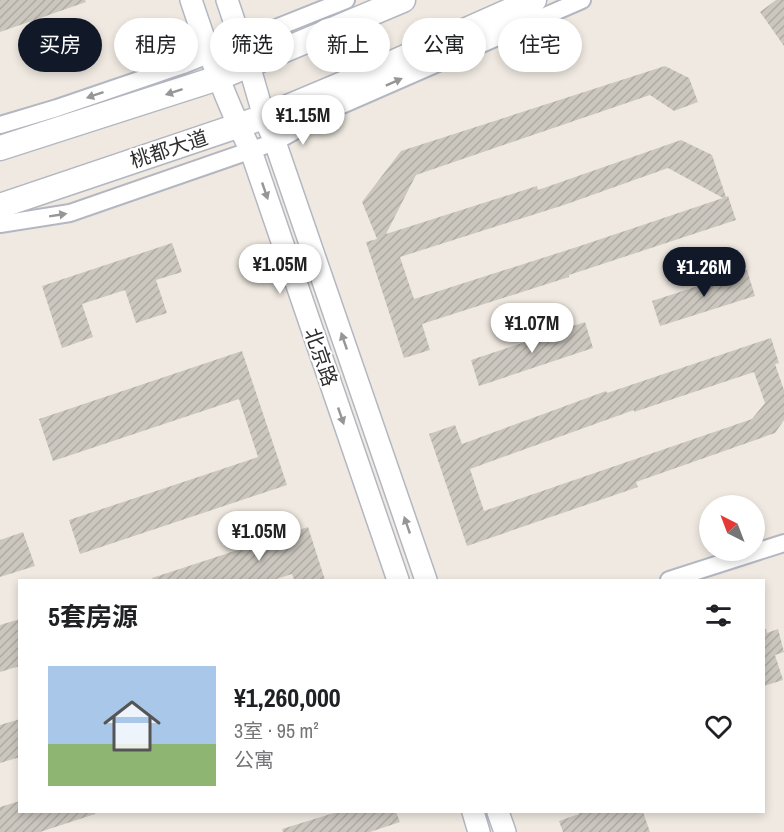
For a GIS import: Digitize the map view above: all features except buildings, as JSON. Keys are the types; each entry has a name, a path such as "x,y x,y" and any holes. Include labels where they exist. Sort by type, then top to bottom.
{"main road":[{"path":"294,47 403,0"},
{"name":"桃都大道","path":"0,206 264,117 384,67 534,0"},
{"path":"0,148 234,72"}],"street":[{"name":"北京路","path":"191,0 218,78 238,126 251,150 398,579"},
{"name":"北京路","path":"227,0 233,18"},
{"path":"294,21 346,0"},
{"path":"0,224 70,213 275,142 335,108 582,0"},
{"path":"0,125 57,108 209,55"},
{"name":"北京路","path":"251,72 264,117 275,142 426,579"},
{"path":"672,579 784,543"},
{"path":"472,813 479,832"},
{"path":"498,813 505,832"}]}
